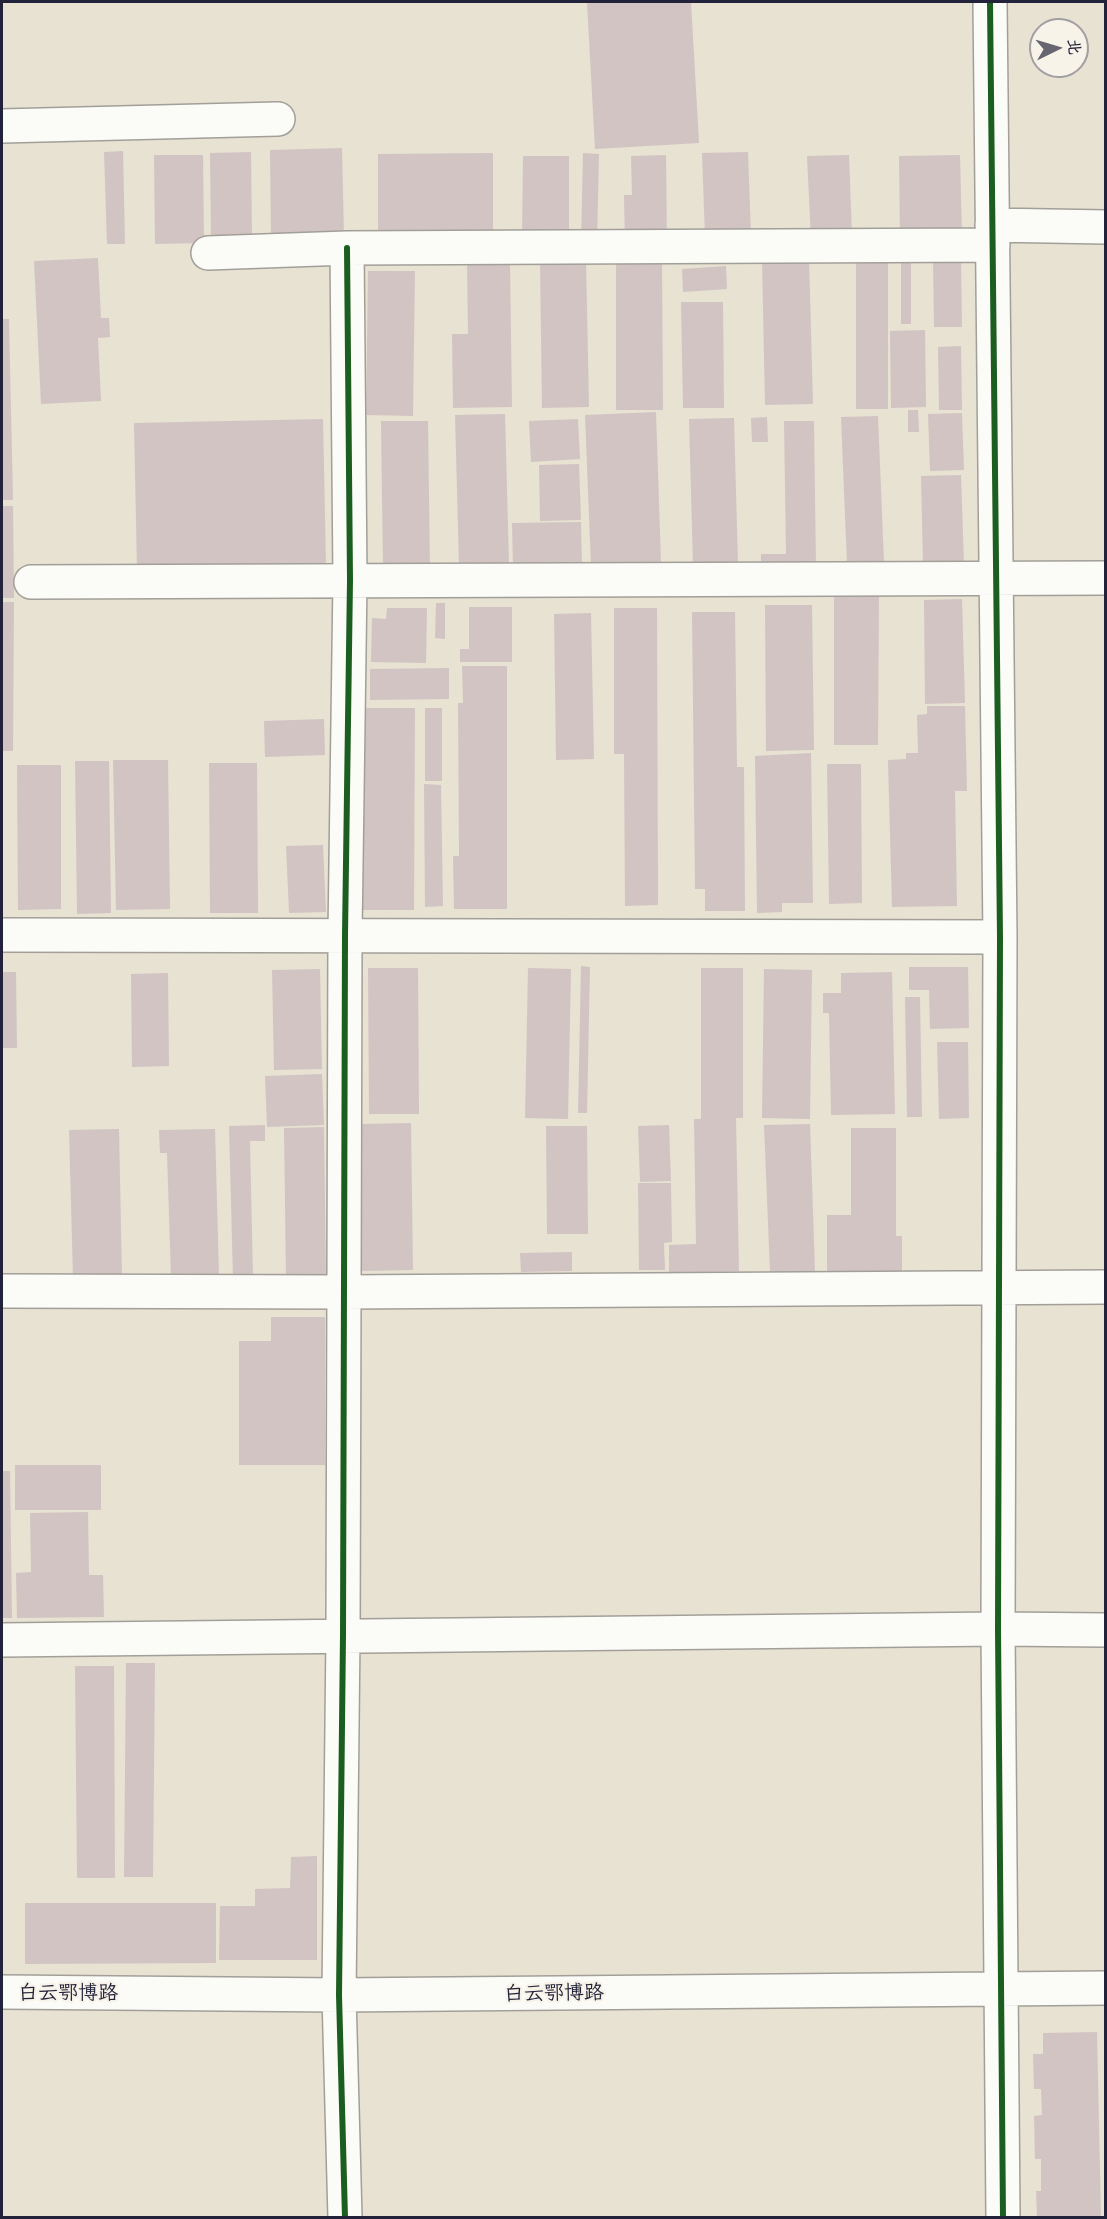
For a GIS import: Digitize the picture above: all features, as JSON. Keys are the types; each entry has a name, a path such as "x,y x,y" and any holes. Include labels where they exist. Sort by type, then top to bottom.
{"street":[{"path":"990,2 1000,937 998,1629 1003,2217"},
{"path":"2,126 278,119"},
{"path":"208,253 347,248 993,235 1106,227"},
{"path":"345,2217 339,1995 343,1635 345,934 350,580 347,248"},
{"path":"31,582 1106,578"},
{"path":"2,935 1000,937"},
{"path":"2,1291 343,1292 1106,1287"},
{"path":"2,1640 998,1629 1106,1630"},
{"name":"白云鄂博路","path":"2,1992 339,1995 1106,1988"}],"building":[{"path":"587,2 691,2 699,143 595,149"},
{"path":"342,148 344,239 271,240 270,150"},
{"path":"123,151 125,244 107,244 104,152"},
{"path":"251,152 252,240 211,240 210,153"},
{"path":"748,152 751,236 705,237 702,153"},
{"path":"493,153 493,241 378,242 378,154"},
{"path":"583,153 599,154 597,243 581,243"},
{"path":"154,155 203,155 204,243 155,244"},
{"path":"666,155 667,245 625,245 624,195 632,195 631,156"},
{"path":"849,155 852,236 811,238 807,156"},
{"path":"960,155 962,237 900,238 899,156"},
{"path":"523,156 569,156 569,243 522,243"},
{"path":"98,258 101,318 109,318 110,337 98,338 101,401 41,404 34,261"},
{"path":"586,259 589,407 542,408 540,260"},
{"path":"809,259 813,404 765,405 762,260"},
{"path":"933,259 961,259 962,327 934,327"},
{"path":"901,261 911,261 911,324 901,324"},
{"path":"467,262 510,262 512,407 453,408 452,334 468,334"},
{"path":"662,262 663,410 616,410 616,263"},
{"path":"856,262 888,262 888,409 856,409"},
{"path":"726,266 727,289 683,292 682,269"},
{"path":"368,271 415,271 413,416 366,415"},
{"path":"681,302 723,302 724,408 683,408"},
{"path":"2,319 9,319 13,500 2,500"},
{"path":"925,330 926,407 891,408 890,331"},
{"path":"961,346 962,410 939,410 938,347"},
{"path":"908,410 918,410 919,432 908,432"},
{"path":"656,412 661,564 591,566 585,415"},
{"path":"962,413 964,470 930,471 928,414"},
{"path":"505,414 509,564 459,565 455,415"},
{"path":"878,416 884,563 847,564 841,417"},
{"path":"767,417 768,442 752,442 751,418"},
{"path":"734,418 738,565 693,566 689,419"},
{"path":"323,419 326,566 137,569 134,423"},
{"path":"578,419 580,459 531,462 529,421"},
{"path":"381,421 428,421 430,569 383,569"},
{"path":"784,421 814,421 816,568 761,569 761,554 786,554"},
{"path":"579,464 581,520 540,521 539,465"},
{"path":"961,475 964,564 923,565 921,476"},
{"path":"2,506 13,506 14,598 2,598"},
{"path":"581,522 582,567 513,568 512,523"},
{"path":"834,596 879,596 878,745 834,745"},
{"path":"962,599 965,703 925,704 924,600"},
{"path":"2,602 14,602 13,751 2,751"},
{"path":"436,603 445,603 445,639 435,638"},
{"path":"765,605 812,605 814,750 766,751"},
{"path":"469,607 512,607 512,662 460,662 460,649 469,649"},
{"path":"387,608 427,608 426,663 371,662 372,618 386,619"},
{"path":"614,608 657,608 658,905 625,906 624,754 614,754"},
{"path":"692,612 735,612 737,767 744,767 745,911 705,911 705,889 695,889"},
{"path":"591,613 594,759 556,760 554,614"},
{"path":"462,666 507,666 507,909 454,909 453,856 459,856 458,703 463,703"},
{"path":"449,668 449,699 370,700 370,669"},
{"path":"927,706 965,706 967,791 955,791 957,906 892,907 888,760 906,759 906,753 918,753 917,715 927,714"},
{"path":"363,708 415,708 414,910 362,910"},
{"path":"425,708 442,708 442,781 425,781"},
{"path":"324,719 325,755 265,757 264,721"},
{"path":"811,753 813,903 782,903 782,912 757,913 755,756"},
{"path":"113,760 168,760 170,909 116,910"},
{"path":"75,761 109,761 111,913 77,914"},
{"path":"209,763 257,763 258,913 210,913"},
{"path":"827,764 861,764 862,903 829,904"},
{"path":"17,765 61,765 61,909 18,910"},
{"path":"424,784 441,785 443,906 425,907"},
{"path":"323,845 326,912 289,913 286,846"},
{"path":"581,966 590,967 587,1113 578,1113"},
{"path":"909,967 968,967 969,1028 930,1029 929,990 909,990"},
{"path":"368,968 418,968 419,1114 369,1114"},
{"path":"528,968 571,969 568,1119 525,1118"},
{"path":"701,968 743,968 743,1118 736,1118 739,1271 669,1273 669,1245 696,1244 694,1119 701,1119"},
{"path":"320,969 322,1069 274,1070 272,970"},
{"path":"764,969 812,970 810,1119 762,1118"},
{"path":"2,972 16,972 17,1048 2,1048"},
{"path":"892,972 895,1114 831,1115 829,1013 823,1013 823,993 841,993 841,973"},
{"path":"168,973 169,1066 132,1067 131,974"},
{"path":"905,997 920,997 922,1117 907,1117"},
{"path":"937,1042 968,1042 969,1118 939,1119"},
{"path":"322,1074 324,1125 267,1127 265,1076"},
{"path":"411,1123 413,1270 361,1271 360,1124"},
{"path":"810,1124 815,1271 770,1272 764,1125"},
{"path":"265,1125 265,1141 250,1141 253,1278 233,1279 229,1126"},
{"path":"669,1125 671,1181 640,1182 638,1126"},
{"path":"546,1126 587,1126 588,1234 547,1234"},
{"path":"324,1127 326,1279 286,1279 284,1128"},
{"path":"851,1128 896,1128 896,1236 902,1236 902,1273 827,1273 827,1215 851,1215"},
{"path":"119,1129 122,1277 73,1278 69,1130"},
{"path":"215,1129 219,1276 171,1277 167,1153 160,1153 159,1130"},
{"path":"638,1183 671,1183 672,1242 664,1243 665,1270 639,1270"},
{"path":"572,1252 572,1271 521,1272 520,1253"},
{"path":"271,1317 325,1317 325,1465 239,1465 239,1341 271,1341"},
{"path":"15,1465 101,1465 101,1510 15,1510"},
{"path":"2,1471 10,1471 12,1618 2,1618"},
{"path":"88,1512 89,1575 103,1575 104,1617 17,1618 16,1573 31,1572 30,1513"},
{"path":"126,1663 155,1663 153,1877 124,1877"},
{"path":"75,1666 114,1666 115,1878 77,1878"},
{"path":"317,1856 317,1960 219,1960 220,1906 255,1906 255,1889 290,1888 291,1857"},
{"path":"25,1903 216,1903 216,1963 25,1964"},
{"path":"1097,2032 1101,2218 1037,2218 1036,2191 1041,2191 1041,2159 1035,2159 1034,2116 1042,2115 1041,2089 1034,2089 1033,2054 1043,2054 1043,2033"}],"cycle path":[{"path":"990,2 1000,937 998,1629 1003,2218"},
{"path":"345,2218 339,1995 343,1635 345,934 350,580 347,248"}]}
